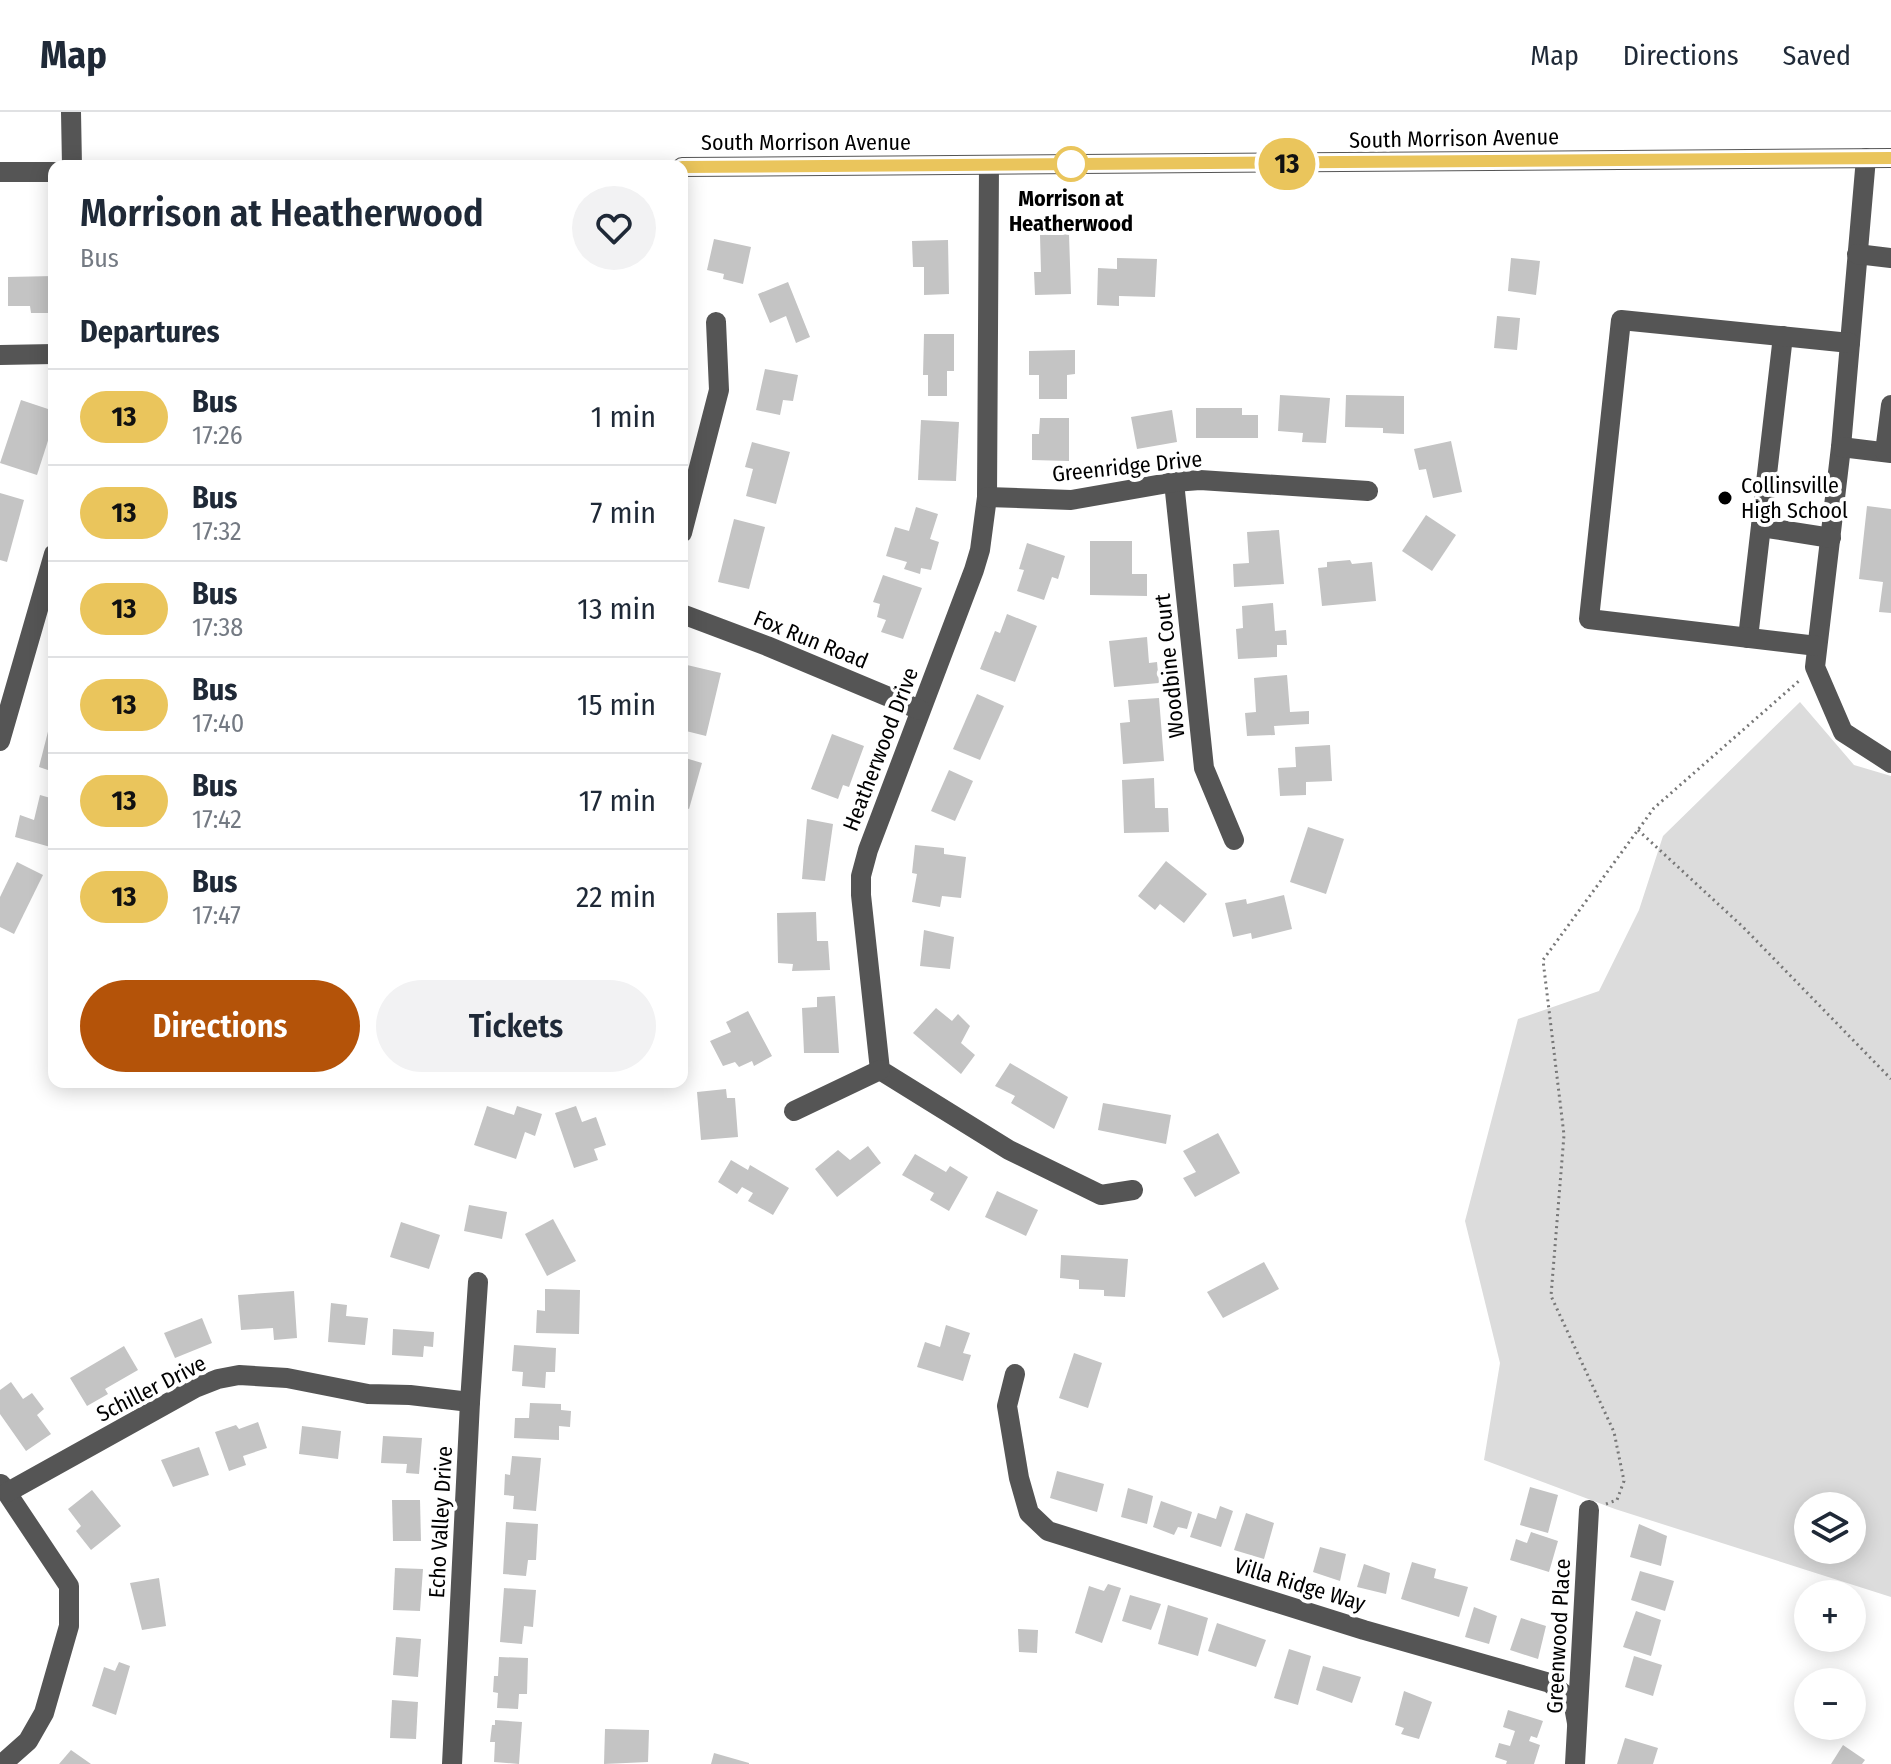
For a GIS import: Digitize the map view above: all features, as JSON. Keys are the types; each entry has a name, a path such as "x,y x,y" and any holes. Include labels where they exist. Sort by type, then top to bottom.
{"street":[{"path":"71,112 72,160"},
{"path":"1866,158 1841,447 1815,667 1843,732 1891,763"},
{"name":"South Morrison Avenue","path":"688,167 1891,158"},
{"name":"Heatherwood Drive","path":"880,1070 861,876 980,550 987,497 989,165"},
{"path":"0,172 48,172"},
{"path":"1857,254 1891,258"},
{"path":"1817,646 1589,619 1621,320 1850,343"},
{"path":"688,510 719,390 716,322"},
{"path":"1748,638 1783,336"},
{"path":"0,355 48,354"},
{"path":"1841,447 1888,452 1891,405"},
{"name":"Greenridge Drive","path":"987,497 1071,500 1200,480 1368,491"},
{"name":"Woodbine Court","path":"1174,482 1204,768 1234,840"},
{"path":"1761,527 1831,538"},
{"path":"0,741 48,593"},
{"name":"Fox Run Road","path":"688,616 920,710"},
{"path":"794,1111 880,1070 1009,1150 1101,1195 1133,1190"},
{"name":"Echo Valley Drive","path":"452,1764 478,1282"},
{"name":"Villa Ridge Way","path":"1015,1374 1007,1406 1019,1478 1029,1513 1048,1531 1364,1630 1550,1683 1573,1701 1577,1723"},
{"name":"Schiller Drive","path":"4,1487 195,1388 239,1375 287,1378 368,1394 470,1402"},
{"path":"2,1764 28,1741 44,1713 69,1626 69,1586 4,1487"},
{"name":"Greenwood Place","path":"1575,1764 1589,1510"}],"path":[{"path":"1589,1510 1617,1500 1624,1481 1614,1432 1551,1296 1564,1135 1543,960 1654,808 1815,667"},
{"path":"1638,830 1743,927 1891,1079"}],"shaded area":[{"path":"1800,702 1854,765 1891,776 1891,1597 1866,1589 1866,1580 1838,1580 1615,1509 1484,1460 1500,1363 1465,1221 1518,1019 1599,991 1639,910 1663,836"}],"building":[{"path":"1069,234 1071,294 1035,295 1034,272 1041,272 1040,235"},
{"path":"714,239 751,247 743,284 723,279 724,274 707,270"},
{"path":"948,240 949,294 924,295 924,267 913,267 912,241"},
{"path":"1117,258 1157,259 1155,297 1119,296 1119,306 1097,305 1098,268 1117,269"},
{"path":"1511,258 1540,261 1536,295 1508,291"},
{"path":"48,276 48,313 31,313 30,306 8,306 8,277"},
{"path":"788,282 810,337 796,343 786,316 770,323 758,294"},
{"path":"1497,316 1520,318 1517,350 1494,348"},
{"path":"924,334 954,334 954,371 947,371 947,396 928,396 928,375 923,375"},
{"path":"1075,350 1075,374 1067,375 1067,399 1039,399 1039,375 1029,375 1029,351"},
{"path":"765,369 798,375 793,401 783,400 780,415 756,410"},
{"path":"1280,395 1330,398 1326,443 1302,442 1303,433 1278,431"},
{"path":"1346,395 1404,396 1404,434 1383,433 1383,428 1345,427"},
{"path":"21,400 48,409 48,441 37,475 0,463"},
{"path":"1196,408 1242,408 1242,415 1258,415 1258,438 1196,438"},
{"path":"1172,410 1177,442 1137,449 1131,417"},
{"path":"1040,418 1069,418 1069,461 1032,460 1032,434 1039,434"},
{"path":"921,420 959,422 956,481 918,480"},
{"path":"1451,441 1462,492 1433,498 1426,469 1419,470 1414,449"},
{"path":"752,442 790,452 776,504 746,496 753,469 745,467"},
{"path":"0,493 24,500 7,562 0,560"},
{"name":"Collinsville High School","path":"1867,506 1891,509 1891,613 1879,612 1883,582 1859,579"},
{"path":"916,507 938,514 930,539 939,542 931,570 921,568 920,574 904,569 907,562 886,556 895,527 909,531"},
{"path":"1426,515 1456,535 1432,571 1402,551"},
{"path":"734,519 765,527 749,589 718,582"},
{"path":"1279,530 1284,584 1234,587 1233,564 1249,563 1247,532"},
{"path":"1090,541 1132,541 1132,574 1147,574 1147,596 1090,595"},
{"path":"1027,543 1065,556 1058,579 1052,577 1044,600 1017,591 1024,570 1019,569"},
{"path":"1350,560 1352,564 1372,562 1376,601 1322,606 1318,568 1327,567 1327,562"},
{"path":"883,575 922,588 903,639 881,632 886,620 877,617 880,604 873,602"},
{"path":"1273,603 1275,631 1286,630 1287,645 1277,645 1277,657 1238,659 1236,629 1243,628 1242,606"},
{"path":"1007,614 1037,626 1015,682 980,669 995,631 1000,633"},
{"path":"1147,637 1149,663 1157,662 1159,683 1114,687 1109,641"},
{"path":"688,665 721,673 706,736 688,732"},
{"path":"1287,675 1290,712 1309,711 1309,724 1274,726 1275,735 1247,736 1245,713 1256,712 1254,678"},
{"path":"977,694 1004,706 980,760 953,749"},
{"path":"1159,698 1164,761 1123,764 1120,723 1130,722 1128,700"},
{"path":"48,732 48,770 39,767"},
{"path":"832,734 864,746 849,787 843,785 838,799 811,789"},
{"path":"1330,745 1332,781 1306,782 1306,795 1280,796 1278,768 1296,767 1295,747"},
{"path":"688,759 702,763 688,809"},
{"path":"949,770 973,781 955,821 931,811"},
{"path":"1154,778 1155,808 1168,808 1169,832 1124,833 1122,780"},
{"path":"40,795 48,797 48,846 15,837 20,815 34,820"},
{"path":"807,819 833,824 825,881 802,879"},
{"path":"1308,827 1344,839 1326,894 1290,882"},
{"path":"915,845 944,848 944,854 966,857 961,898 942,896 940,907 912,902 917,874 912,873"},
{"path":"1166,861 1207,894 1184,923 1160,904 1155,910 1138,896"},
{"path":"17,862 43,875 14,934 0,927 0,897"},
{"path":"1284,895 1292,929 1252,939 1251,933 1233,937 1225,903 1246,899 1247,904"},
{"path":"816,912 817,941 828,941 830,970 792,971 793,964 778,963 777,913"},
{"path":"924,930 954,937 950,969 920,966"},
{"path":"835,996 839,1053 804,1053 802,1008 817,1007 817,997"},
{"path":"936,1008 952,1021 958,1014 970,1026 961,1043 975,1055 961,1074 913,1033"},
{"path":"748,1011 772,1056 754,1066 752,1061 739,1067 735,1062 723,1066 710,1041 731,1032 726,1022"},
{"path":"1010,1063 1068,1097 1054,1129 1011,1103 1015,1096 995,1086"},
{"path":"726,1089 727,1098 735,1098 738,1137 701,1140 697,1092"},
{"path":"1103,1103 1171,1115 1166,1144 1098,1130"},
{"path":"487,1106 514,1115 517,1106 542,1114 535,1136 525,1132 516,1159 474,1145"},
{"path":"576,1106 582,1122 596,1117 606,1145 594,1149 598,1160 574,1168 555,1113"},
{"path":"1218,1133 1240,1173 1195,1197 1183,1178 1196,1172 1183,1151"},
{"path":"868,1146 881,1163 837,1197 815,1169 838,1150 850,1160"},
{"path":"915,1154 946,1172 950,1166 968,1177 949,1211 930,1200 934,1193 902,1175"},
{"path":"731,1160 748,1170 750,1165 789,1188 773,1215 748,1201 753,1193 742,1187 737,1194 718,1182"},
{"path":"997,1191 1038,1210 1026,1236 985,1217"},
{"path":"469,1205 507,1212 502,1239 464,1231"},
{"path":"553,1219 576,1261 547,1276 525,1234"},
{"path":"401,1222 440,1235 429,1269 390,1257"},
{"path":"1061,1255 1128,1259 1125,1297 1104,1296 1104,1290 1079,1289 1079,1280 1060,1278"},
{"path":"1264,1262 1279,1289 1223,1318 1207,1292"},
{"path":"545,1289 580,1290 579,1334 536,1333 537,1310 545,1311"},
{"path":"294,1291 297,1338 274,1340 273,1328 241,1330 238,1295"},
{"path":"331,1303 347,1305 346,1316 368,1318 365,1345 328,1342"},
{"path":"202,1318 212,1343 175,1358 164,1333"},
{"path":"946,1325 970,1333 963,1353 971,1355 963,1381 917,1367 925,1342 940,1347"},
{"path":"393,1329 434,1332 433,1347 424,1346 423,1357 392,1355"},
{"path":"514,1345 556,1348 555,1372 546,1372 545,1388 522,1386 523,1372 512,1371"},
{"path":"124,1346 138,1370 105,1389 108,1394 87,1406 70,1378"},
{"path":"1074,1353 1102,1363 1088,1408 1059,1398"},
{"path":"11,1382 23,1399 32,1393 44,1409 37,1415 51,1434 26,1451 0,1414 0,1390"},
{"path":"530,1403 561,1404 561,1410 571,1411 570,1427 559,1426 559,1440 514,1438 515,1418 529,1418"},
{"path":"258,1422 267,1448 243,1456 246,1465 229,1471 215,1432 236,1425 239,1429"},
{"path":"302,1426 341,1431 338,1459 299,1454"},
{"path":"383,1436 422,1438 419,1474 406,1473 407,1464 381,1463"},
{"path":"199,1447 209,1475 173,1487 161,1460"},
{"path":"512,1456 541,1458 536,1511 513,1509 514,1496 504,1495 505,1474 510,1475"},
{"path":"1057,1471 1104,1484 1097,1512 1050,1498"},
{"path":"1530,1487 1558,1495 1548,1533 1520,1525"},
{"path":"1128,1488 1153,1496 1147,1524 1121,1517"},
{"path":"92,1490 121,1526 91,1550 76,1531 81,1526 68,1509"},
{"path":"392,1500 420,1500 421,1541 393,1541"},
{"path":"1161,1501 1192,1512 1187,1529 1178,1527 1174,1535 1153,1527"},
{"path":"1220,1506 1233,1511 1221,1547 1190,1537 1198,1513 1216,1519"},
{"path":"1246,1513 1274,1523 1264,1559 1234,1550"},
{"path":"506,1522 538,1524 536,1560 528,1560 526,1576 503,1574"},
{"path":"1639,1524 1667,1536 1661,1566 1630,1557"},
{"path":"1531,1532 1558,1541 1549,1572 1510,1560 1516,1539 1527,1543"},
{"path":"1320,1547 1346,1554 1340,1581 1313,1572"},
{"path":"1412,1562 1436,1569 1434,1578 1468,1587 1459,1617 1401,1599"},
{"path":"1364,1564 1390,1573 1386,1594 1357,1587"},
{"path":"395,1568 423,1569 420,1611 393,1610"},
{"path":"1640,1571 1674,1581 1665,1611 1631,1600"},
{"path":"159,1578 166,1626 142,1630 130,1583"},
{"path":"1108,1584 1121,1588 1102,1643 1075,1633 1089,1586 1104,1591"},
{"path":"504,1588 536,1590 533,1627 524,1626 522,1644 500,1642"},
{"path":"1130,1595 1161,1604 1151,1630 1122,1621"},
{"path":"1168,1605 1208,1618 1198,1656 1158,1644"},
{"path":"1474,1607 1497,1616 1489,1644 1465,1637"},
{"path":"1636,1611 1661,1620 1651,1656 1623,1647"},
{"path":"1521,1618 1546,1626 1538,1659 1510,1650"},
{"path":"1217,1623 1266,1640 1256,1667 1208,1651"},
{"path":"1018,1629 1038,1630 1037,1653 1019,1652"},
{"path":"396,1637 421,1639 418,1677 393,1675"},
{"path":"1289,1649 1311,1656 1298,1705 1274,1698"},
{"path":"1634,1656 1662,1665 1653,1696 1625,1687"},
{"path":"499,1657 528,1658 527,1694 519,1694 518,1709 497,1708 498,1693 493,1692"},
{"path":"119,1662 130,1666 116,1715 92,1706 104,1667 115,1671"},
{"path":"1323,1666 1361,1677 1352,1703 1316,1690"},
{"path":"1404,1691 1432,1702 1419,1739 1401,1734 1404,1728 1395,1725"},
{"path":"392,1700 418,1702 416,1739 390,1738"},
{"path":"1508,1710 1543,1721 1537,1738 1531,1736 1529,1741 1540,1745 1534,1764 1506,1764 1507,1761 1495,1757 1499,1743 1510,1746 1515,1731 1503,1727"},
{"path":"495,1720 522,1722 519,1764 494,1762 495,1742 490,1742"},
{"path":"605,1729 649,1730 648,1762 604,1764"},
{"path":"1625,1738 1658,1748 1653,1764 1617,1764"},
{"path":"1843,1745 1865,1760 1862,1764 1831,1764"},
{"path":"71,1750 91,1764 59,1764"},
{"path":"714,1753 749,1763 749,1764 711,1764"}],"bus line":[{"name":"13","path":"688,167 1891,158"}],"place":[{"name":"Morrison at Heatherwood","path":"1071,164"},
{"name":"Collinsville High School","path":"1725,498"}]}
